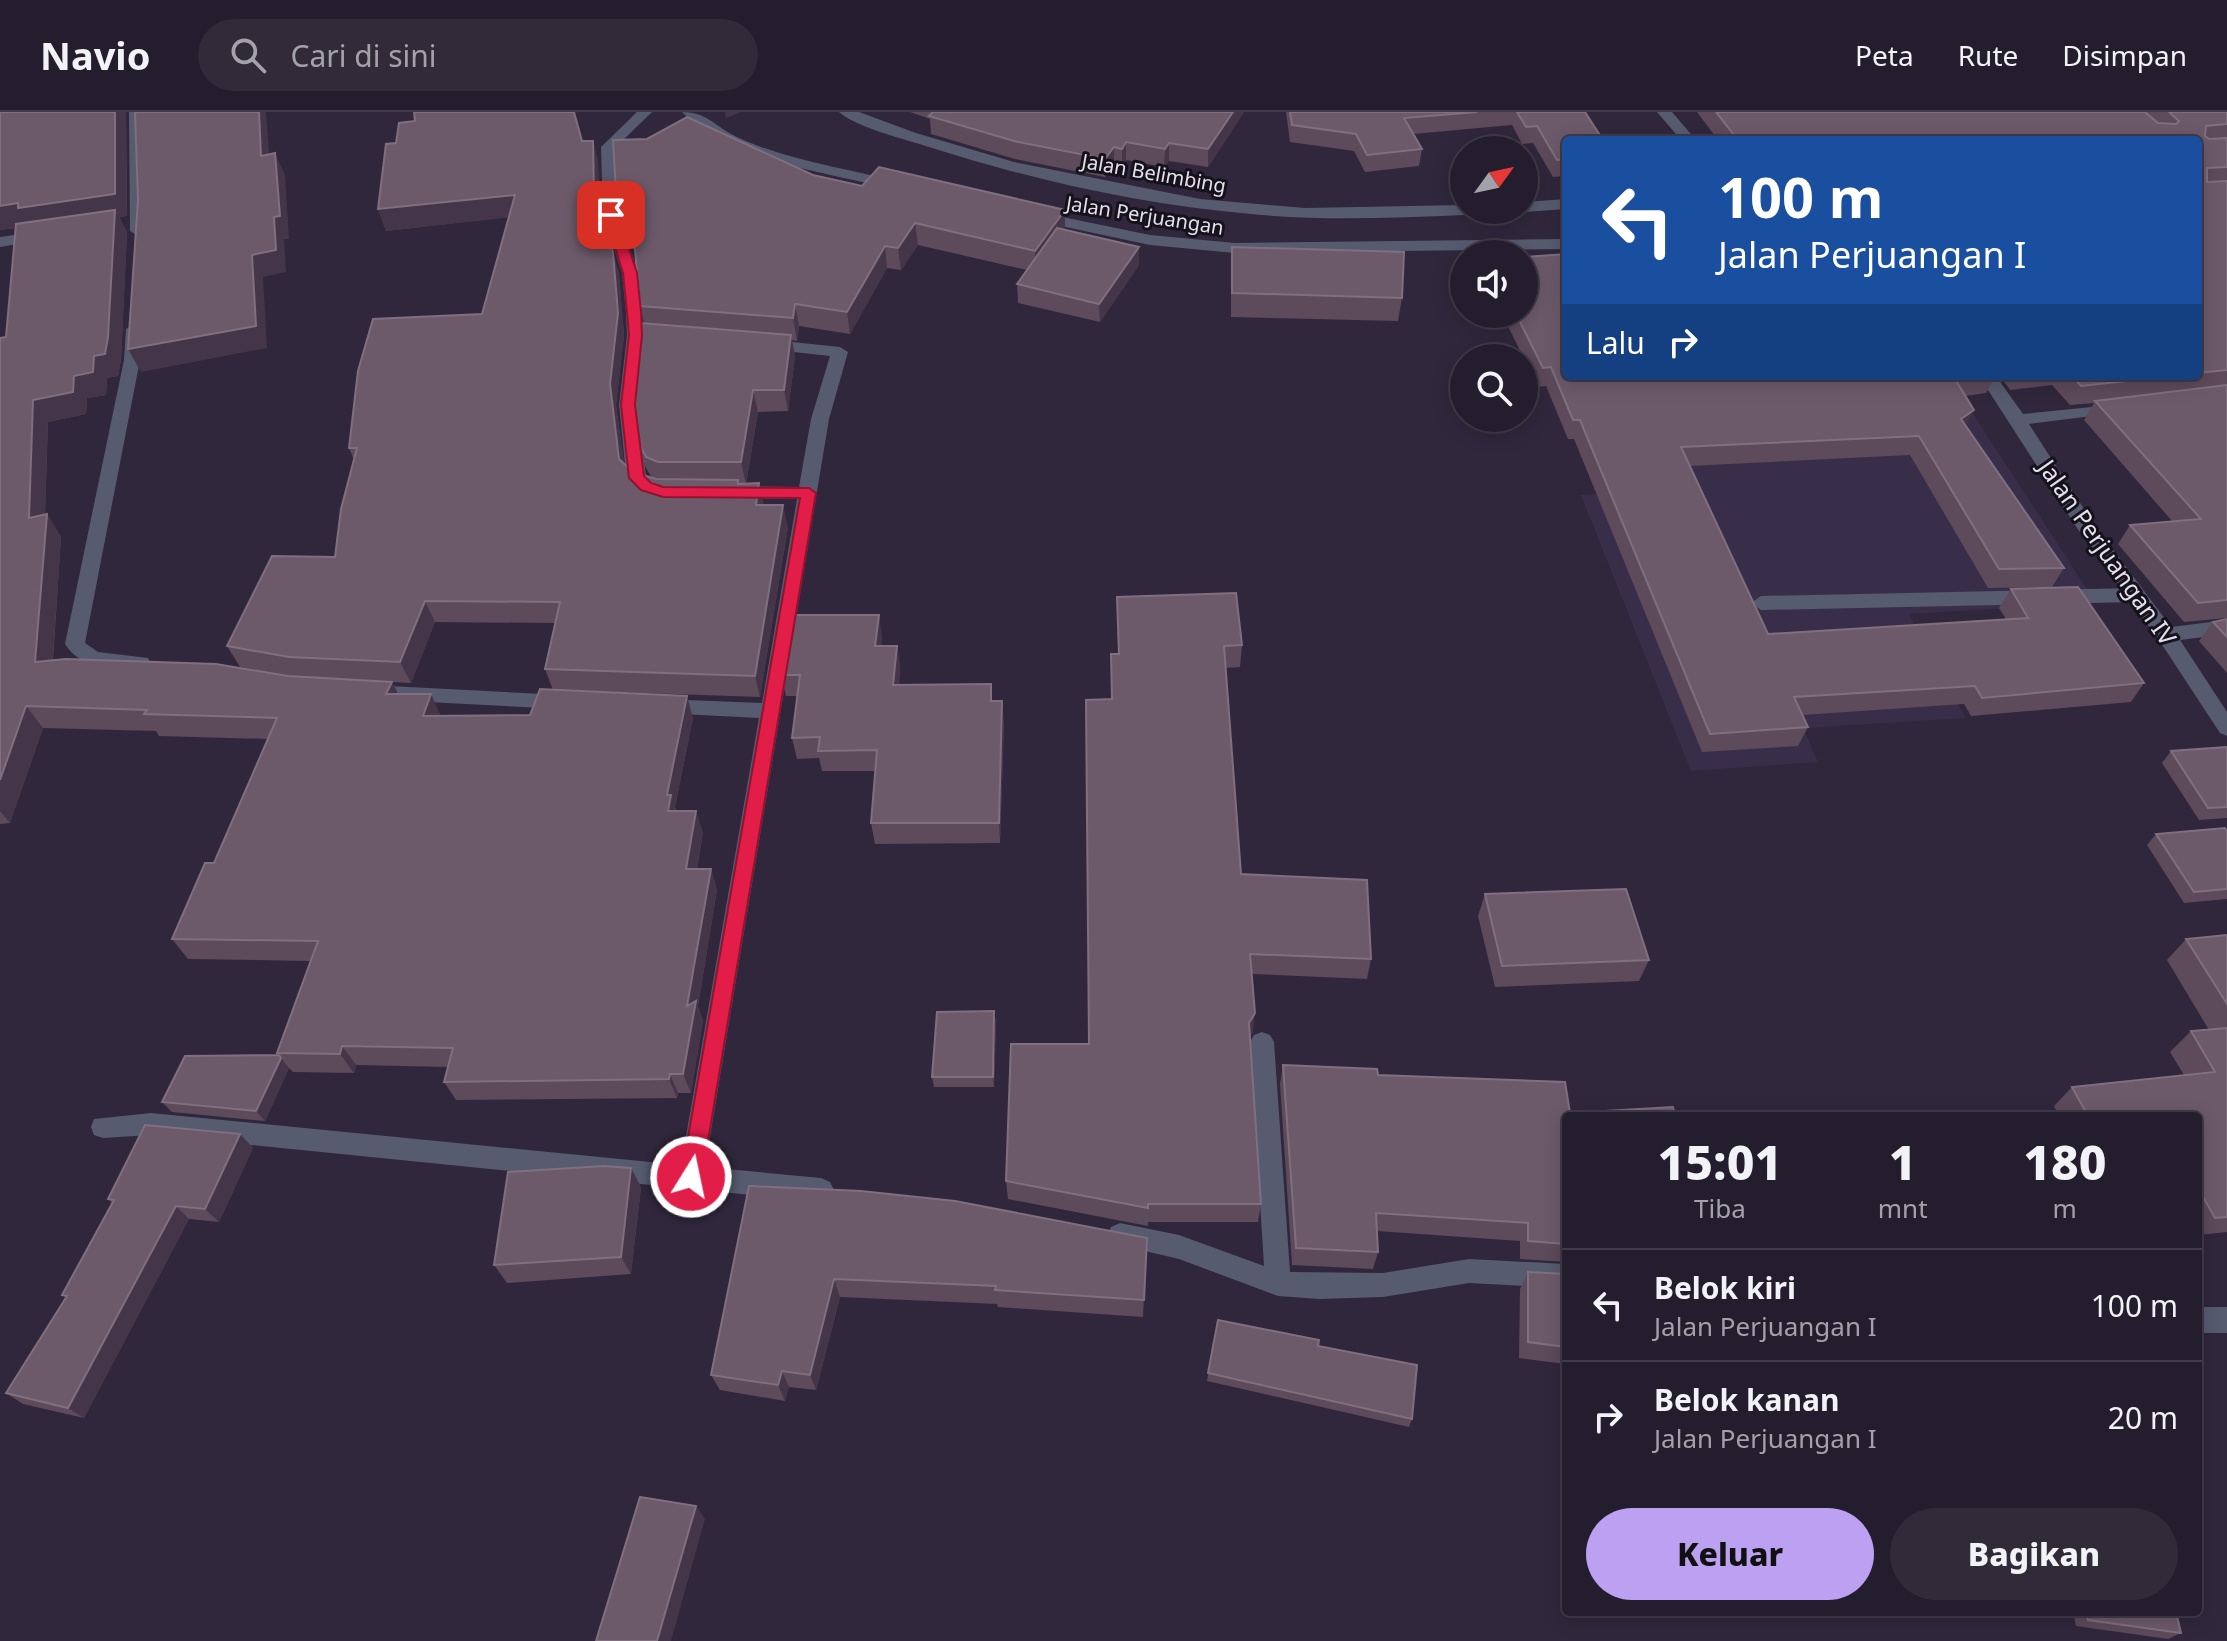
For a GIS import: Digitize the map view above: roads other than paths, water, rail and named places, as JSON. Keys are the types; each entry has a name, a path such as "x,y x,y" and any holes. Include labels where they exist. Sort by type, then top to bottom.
{"street":[{"path":"136,112 130,223 137,252"},
{"path":"645,112 608,147 611,215 630,273 643,335 628,405 637,478 646,487 677,492"},
{"path":"689,112 732,140 791,159 918,190"},
{"name":"Jalan Belimbing","path":"846,112 884,128 974,155 1150,195 1251,210 1359,215 1450,211"},
{"path":"1664,112 1685,136"},
{"path":"1538,206 1562,204"},
{"name":"Jalan Perjuangan","path":"1026,215 1150,240 1235,248 1562,244"},
{"path":"0,242 61,233"},
{"path":"134,314 132,360 75,635 78,651 94,658 155,665"},
{"path":"691,1177 820,419 840,352 746,343"},
{"name":"Jalan Perjuangan IV","path":"1990,380 2084,524 2166,635 2227,728"},
{"path":"2018,420 2138,406"},
{"path":"707,492 809,493"},
{"path":"1761,603 2136,595"},
{"path":"2166,635 2227,627"},
{"path":"348,691 584,703"},
{"path":"647,705 772,711"},
{"path":"1262,1042 1278,1284"},
{"path":"103,1127 151,1124 841,1192"},
{"path":"1104,1232 1179,1247 1278,1284 1319,1287 1383,1285 1469,1271 1562,1276"},
{"path":"2202,1320 2227,1320"}]}
